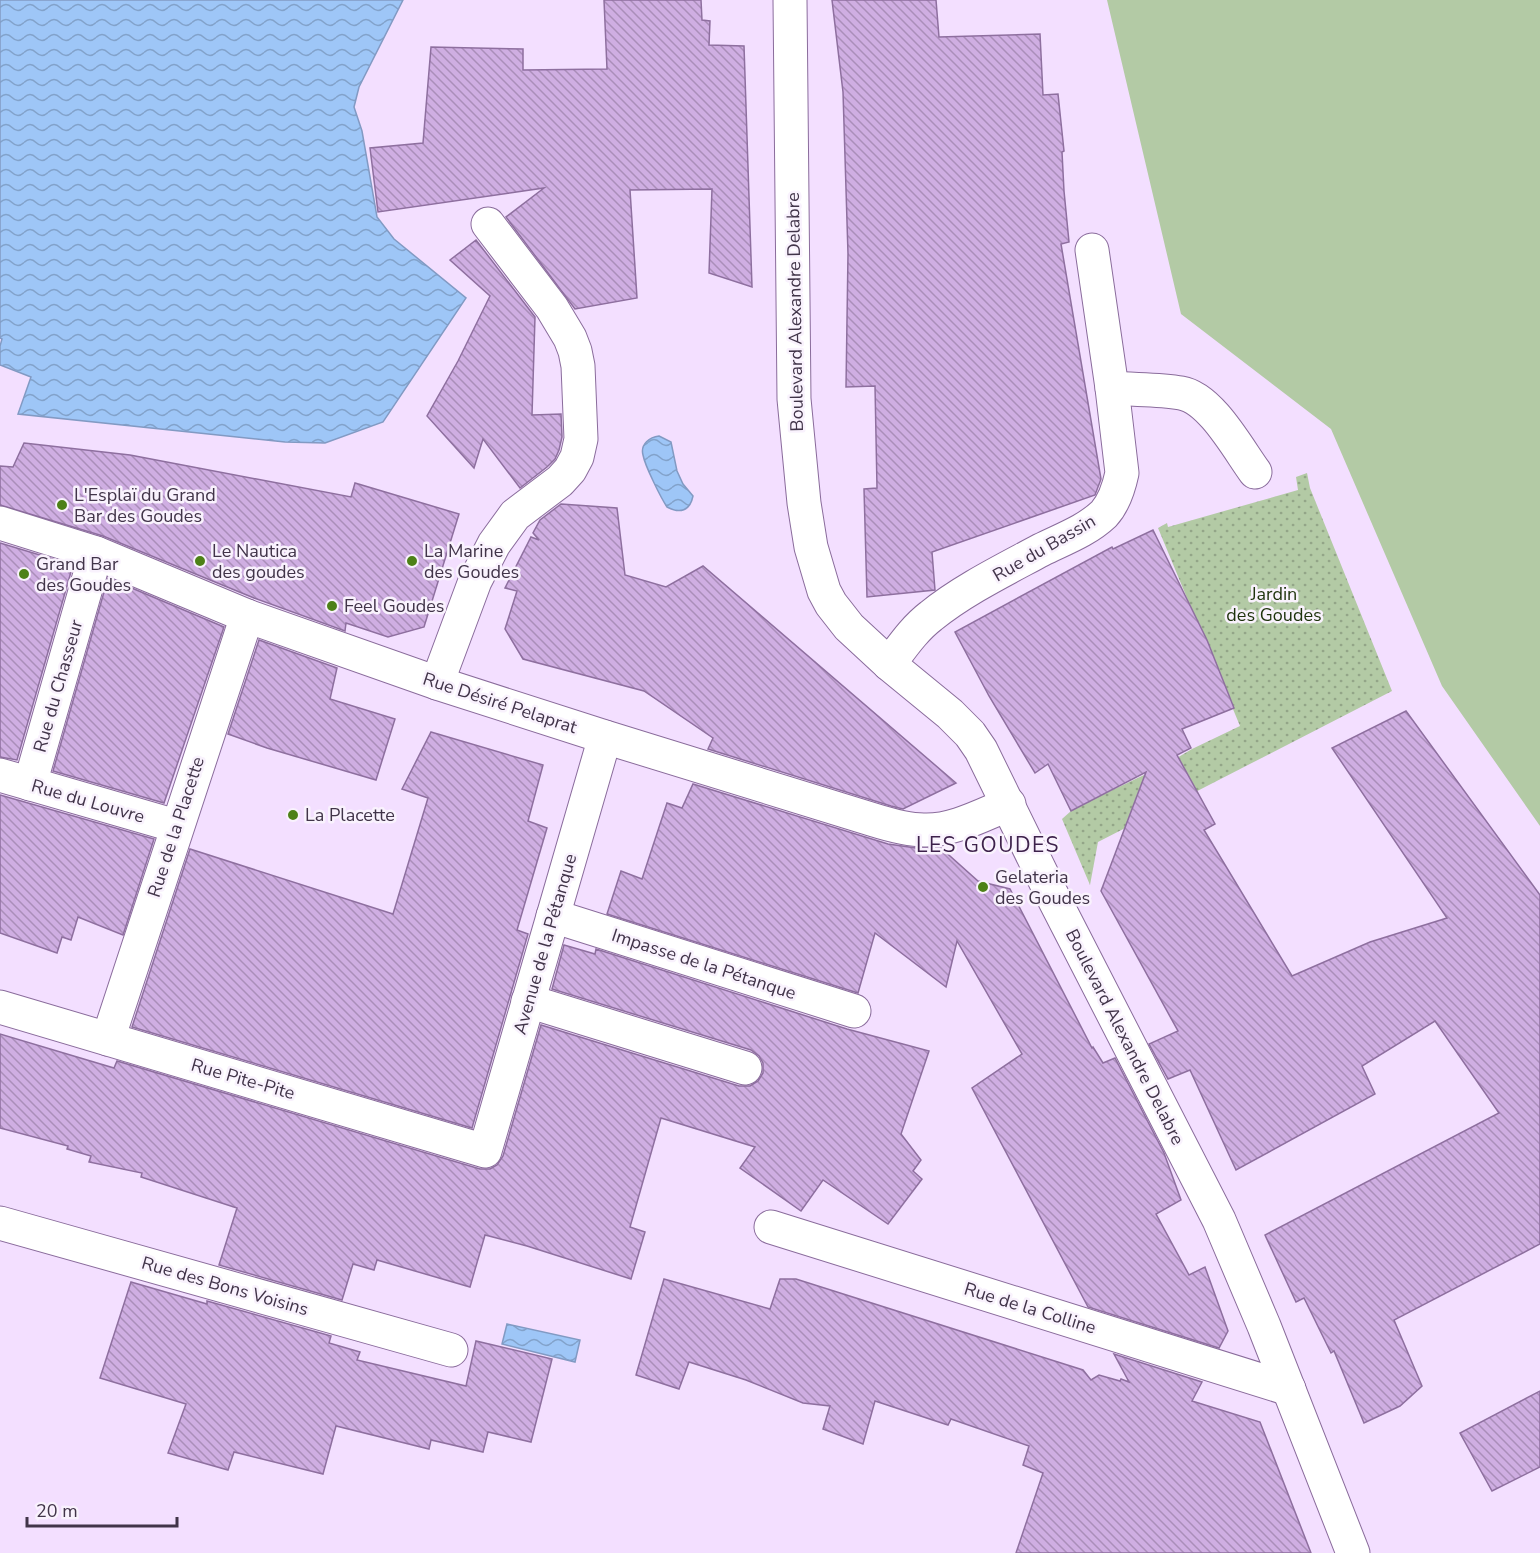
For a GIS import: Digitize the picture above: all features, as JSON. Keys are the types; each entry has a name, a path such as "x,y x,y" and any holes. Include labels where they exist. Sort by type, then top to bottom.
{"street":[{"name":"Boulevard Alexandre Delabre","path":"790,0 794,399 806,514 820,582 831,604 849,627 889,664 950,714 970,734 981,750 1051,893 1219,1220 1289,1389 1353,1553"},
{"path":"437,682 475,581 494,544 515,515 560,481 570,470 577,457 581,439 578,366 570,338 552,308 489,224"},
{"name":"Rue du Bassin","path":"889,664 908,638 931,616 970,590 1090,526 1106,512 1120,484 1122,472 1112,388 1092,250"},
{"path":"1112,388 1183,393 1197,399 1209,408 1255,472"},
{"name":"Rue Désiré Pelaprat","path":"0,523 96,554 247,616 437,682 605,737 905,829 925,831 946,828 1009,804"},
{"name":"Rue du Chasseur","path":"15,780 96,554"},
{"name":"Rue de la Placette","path":"108,1039 176,826 247,616"},
{"name":"Avenue de la Pétanque","path":"485,1150 605,737"},
{"name":"Rue du Louvre","path":"15,780 176,826"},
{"name":"Impasse de la Pétanque","path":"553,916 854,1011"},
{"path":"528,1001 744,1068"},
{"name":"Rue Pite-Pite","path":"0,1007 485,1150"},
{"name":"Rue des Bons Voisins","path":"0,1223 450,1350"},
{"name":"Rue de la Colline","path":"771,1227 1289,1389"}],"green space":[{"path":"1107,0 1540,0 1540,826 1442,686 1331,429 1181,314"},
{"name":"Jardin des Goudes","path":"1307,473 1310,488 1392,691 1098,842 1090,885 1062,819 1071,811 1240,726 1158,528 1167,523 1168,527 1298,490 1296,477"}],"water":[{"path":"0,0 403,0 359,87 354,107 362,131 377,217 394,239 466,298 383,422 325,443 285,442 18,414 31,377 0,365 2,339 0,338"},
{"path":"659,436 671,442 677,471 683,484 693,496 690,505 684,510 667,507 644,460 642,451 644,444"},
{"path":"507,1324 580,1340 575,1362 502,1344"}],"building":[{"path":"604,0 701,0 702,20 710,21 709,45 744,46 752,287 709,273 712,189 630,190 637,298 575,309 506,217 544,188 378,212 370,148 423,143 431,47 523,49 523,70 607,69"},
{"path":"832,0 936,0 939,37 1040,34 1043,95 1058,94 1069,242 1061,244 1101,479 1095,495 932,552 935,590 867,597 864,489 877,488 875,386 846,387 848,254 843,92"},
{"path":"476,240 535,317 532,415 561,414 562,437 555,459 520,488 483,439 474,468 427,416 458,361 490,296 450,260"},
{"path":"24,443 130,455 351,497 355,483 459,514 424,627 388,637 346,623 345,631 254,598 103,536 0,505 0,466 13,467"},
{"path":"561,504 617,508 625,575 666,587 703,566 956,783 903,809 891,806 708,749 713,738 644,691 523,659 505,629 517,591 505,588 531,537 539,540 533,533 540,520"},
{"path":"1153,530 1207,640 1234,708 1182,729 1191,748 1177,755 1215,824 1204,830 1292,976 1370,942 1447,918 1332,748 1406,711 1540,895 1540,1244 1394,1320 1422,1386 1400,1406 1364,1423 1334,1351 1331,1353 1304,1298 1296,1302 1265,1235 1499,1113 1435,1021 1362,1066 1375,1094 1236,1170 1190,1070 1168,1079 1149,1044 1178,1031 1101,891 1146,772 1071,811 1048,764 1035,773 989,696 955,632 1112,547 1113,549"},
{"path":"0,543 73,565 17,760 0,757"},
{"path":"108,578 224,627 164,803 53,771"},
{"path":"259,640 337,668 330,699 395,719 376,780 228,734"},
{"path":"431,732 543,765 528,821 547,828 517,930 528,934 472,1128 132,1027 190,849 393,914 428,798 402,789"},
{"path":"693,784 888,844 916,848 941,848 978,881 1010,889 1092,1048 1103,1063 1115,1058 1164,1153 1181,1200 1156,1214 1189,1275 1205,1267 1228,1331 1219,1348 1088,1307 972,1088 1022,1054 957,941 946,987 875,933 858,993 607,914 621,871 642,879 667,803 682,808"},
{"path":"0,795 154,839 123,935 78,917 71,940 62,937 57,953 0,933"},
{"path":"564,945 595,954 596,949 847,1029 929,1051 901,1134 921,1160 913,1171 922,1179 888,1224 823,1180 801,1211 740,1168 755,1147 661,1118 630,1227 645,1232 631,1279 485,1235 470,1287 377,1260 374,1270 353,1264 342,1300 219,1265 237,1208 141,1177 142,1173 89,1162 91,1156 67,1149 68,1146 0,1128 0,1034 114,1068 117,1061 480,1169 490,1169 497,1165 503,1156 541,1025 739,1086 750,1086 758,1081 763,1073 763,1063 759,1056 751,1050 552,989"},
{"path":"664,1279 770,1309 780,1279 796,1279 1083,1370 1091,1380 1099,1375 1129,1382 1114,1354 1202,1382 1192,1401 1260,1422 1311,1553 1016,1553 1043,1473 1023,1465 1029,1446 951,1419 948,1425 875,1401 863,1444 823,1429 830,1406 803,1403 746,1380 689,1362 679,1389 636,1375"},
{"path":"131,1282 331,1336 329,1343 360,1352 357,1360 466,1386 476,1341 552,1359 531,1442 488,1432 483,1452 431,1440 429,1449 336,1426 323,1474 234,1452 228,1470 168,1453 186,1404 100,1378"},
{"path":"1540,1391 1540,1467 1492,1491 1460,1433"}],"place":[{"name":"L'Esplaï du Grand Bar des Goudes","path":"62,505"},
{"name":"Le Nautica des goudes","path":"200,561"},
{"name":"La Marine des Goudes","path":"412,561"},
{"name":"Grand Bar des Goudes","path":"24,574"},
{"name":"Feel Goudes","path":"332,606"},
{"name":"La Placette","path":"293,815"},
{"name":"Gelateria des Goudes","path":"983,887"}],"district":[{"name":"LES GOUDES","path":"988,845"}]}
